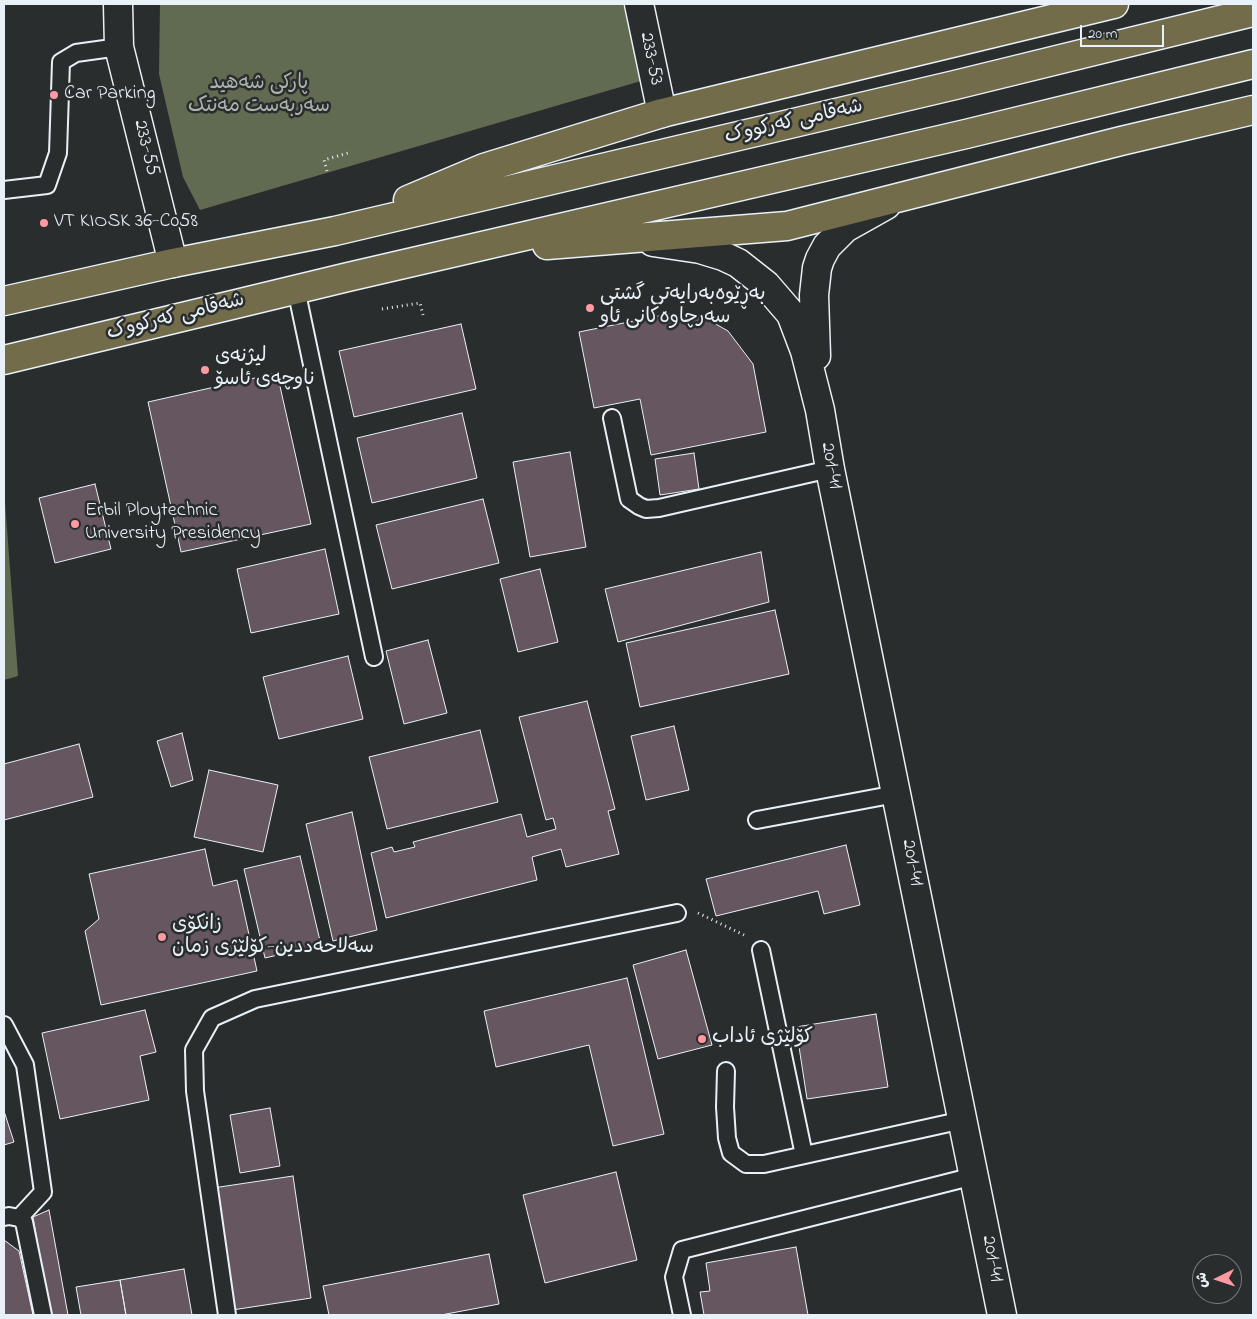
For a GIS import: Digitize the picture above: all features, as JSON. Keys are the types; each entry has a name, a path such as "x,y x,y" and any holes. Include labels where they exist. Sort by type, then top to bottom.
{"highway":[{"name":"شەقامی کەرکووک","path":"334,231 484,168 662,114 1114,4"},
{"name":"شەقامی کەرکووک","path":"4,301 173,263 334,231 955,85 1253,12"},
{"name":"شەقامی کەرکووک","path":"4,360 296,289 966,134 1253,64"},
{"name":"شەقامی کەرکووک","path":"348,277 532,247 787,226 1253,110"}],"street":[{"name":"233-55","path":"118,4 119,47 173,263"},
{"name":"233-53","path":"639,4 662,114"},
{"name":"201-41","path":"820,410 814,307 814,283 820,259 827,246 845,228 903,196"},
{"name":"201-41","path":"617,239 700,249 738,262 766,285 791,314 805,351 820,410 830,469 1002,1315"}],"lane":[{"path":"4,190 47,185 58,153 61,62 76,53 119,47"},
{"path":"296,289 374,657"},
{"path":"612,418 629,499 646,509 659,508 830,469"},
{"path":"756,820 896,794"},
{"path":"227,1315 195,1091 194,1050 212,1018 255,999 677,913"},
{"path":"760,950 804,1155"},
{"path":"4,1024 25,1065 43,1192 12,1217 24,1222 43,1315"},
{"path":"726,1071 726,1126 731,1153 746,1164 764,1164 963,1120"},
{"path":"682,1315 674,1277 682,1250 974,1176"}],"path":[{"path":"327,171 324,160 348,153"},
{"path":"382,309 420,303 423,315"},
{"path":"677,913 696,912 750,938 758,944 760,950"}],"green space":[{"name":"پارکی شەهید سەربەست مەنتک","path":"160,4 623,4 641,81 200,210 183,177 159,74"},
{"path":"4,489 18,676 4,680"}],"building":[{"path":"668,314 707,319 728,331 753,364 766,432 651,455 640,399 594,408 579,332"},
{"path":"461,324 476,389 354,417 339,351"},
{"path":"277,373 311,524 181,552 148,402"},
{"path":"462,413 477,478 372,503 357,438"},
{"path":"570,452 586,547 530,557 513,462"},
{"path":"694,453 699,489 660,495 655,459"},
{"name":"Erbil Ploytechnic University Presidency","path":"95,484 111,549 55,563 39,498"},
{"path":"483,499 499,563 392,589 376,525"},
{"path":"325,549 339,614 251,633 237,569"},
{"path":"761,552 769,602 618,642 605,589"},
{"path":"540,569 558,642 518,652 500,579"},
{"path":"775,610 789,674 640,707 626,643"},
{"path":"428,640 447,713 404,724 386,651"},
{"path":"348,656 363,719 279,739 263,677"},
{"path":"587,701 615,809 608,811 619,854 566,867 561,849 532,857 537,880 386,918 371,853 392,847 394,852 415,847 413,842 521,814 527,837 556,829 553,818 546,820 519,717"},
{"path":"674,726 689,790 646,800 631,736"},
{"path":"480,730 498,802 387,829 369,757"},
{"path":"182,733 193,780 171,787 157,741"},
{"path":"79,744 93,797 4,820 4,764"},
{"path":"209,770 278,785 263,852 194,837"},
{"path":"352,812 377,930 333,941 306,824"},
{"path":"846,845 860,905 824,914 818,891 716,916 706,879"},
{"path":"205,849 213,886 237,880 257,971 101,1005 85,931 99,919 89,874"},
{"path":"300,856 321,945 265,958 244,869"},
{"path":"686,950 712,1045 658,1059 633,965"},
{"path":"627,978 664,1134 613,1146 589,1045 496,1067 484,1011"},
{"path":"145,1010 156,1052 140,1056 149,1100 60,1119 42,1033"},
{"path":"876,1014 888,1087 807,1099 796,1027"},
{"path":"270,1108 280,1166 240,1173 230,1115"},
{"path":"4,1111 14,1142 4,1145"},
{"path":"616,1172 637,1260 545,1283 523,1195"},
{"path":"293,1176 311,1298 232,1310 213,1188"},
{"path":"49,1210 68,1315 50,1315 33,1217"},
{"path":"4,1240 19,1251 33,1315 4,1315"},
{"path":"796,1247 808,1315 704,1315 700,1292 710,1291 706,1263"},
{"path":"489,1254 499,1304 441,1315 329,1315 323,1286"},
{"path":"184,1269 192,1315 126,1315 120,1280"},
{"path":"120,1280 126,1315 81,1315 76,1287"}],"place":[{"name":"Car Parking","path":"54,95"},
{"name":"VT KIOSK 36-C058","path":"44,223"},
{"name":"بەڕێوەبەرایەتی گشتی سەرچاوەکانی ئاو","path":"590,308"},
{"name":"لیژنەی ناوچەی ئاسۆ","path":"205,370"},
{"name":"Erbil Ploytechnic University Presidency","path":"75,524"},
{"name":"زانکۆی سەلاحەددین-کۆلێژی زمان","path":"162,937"},
{"name":"کۆلێژی ئاداب","path":"702,1039"}]}
